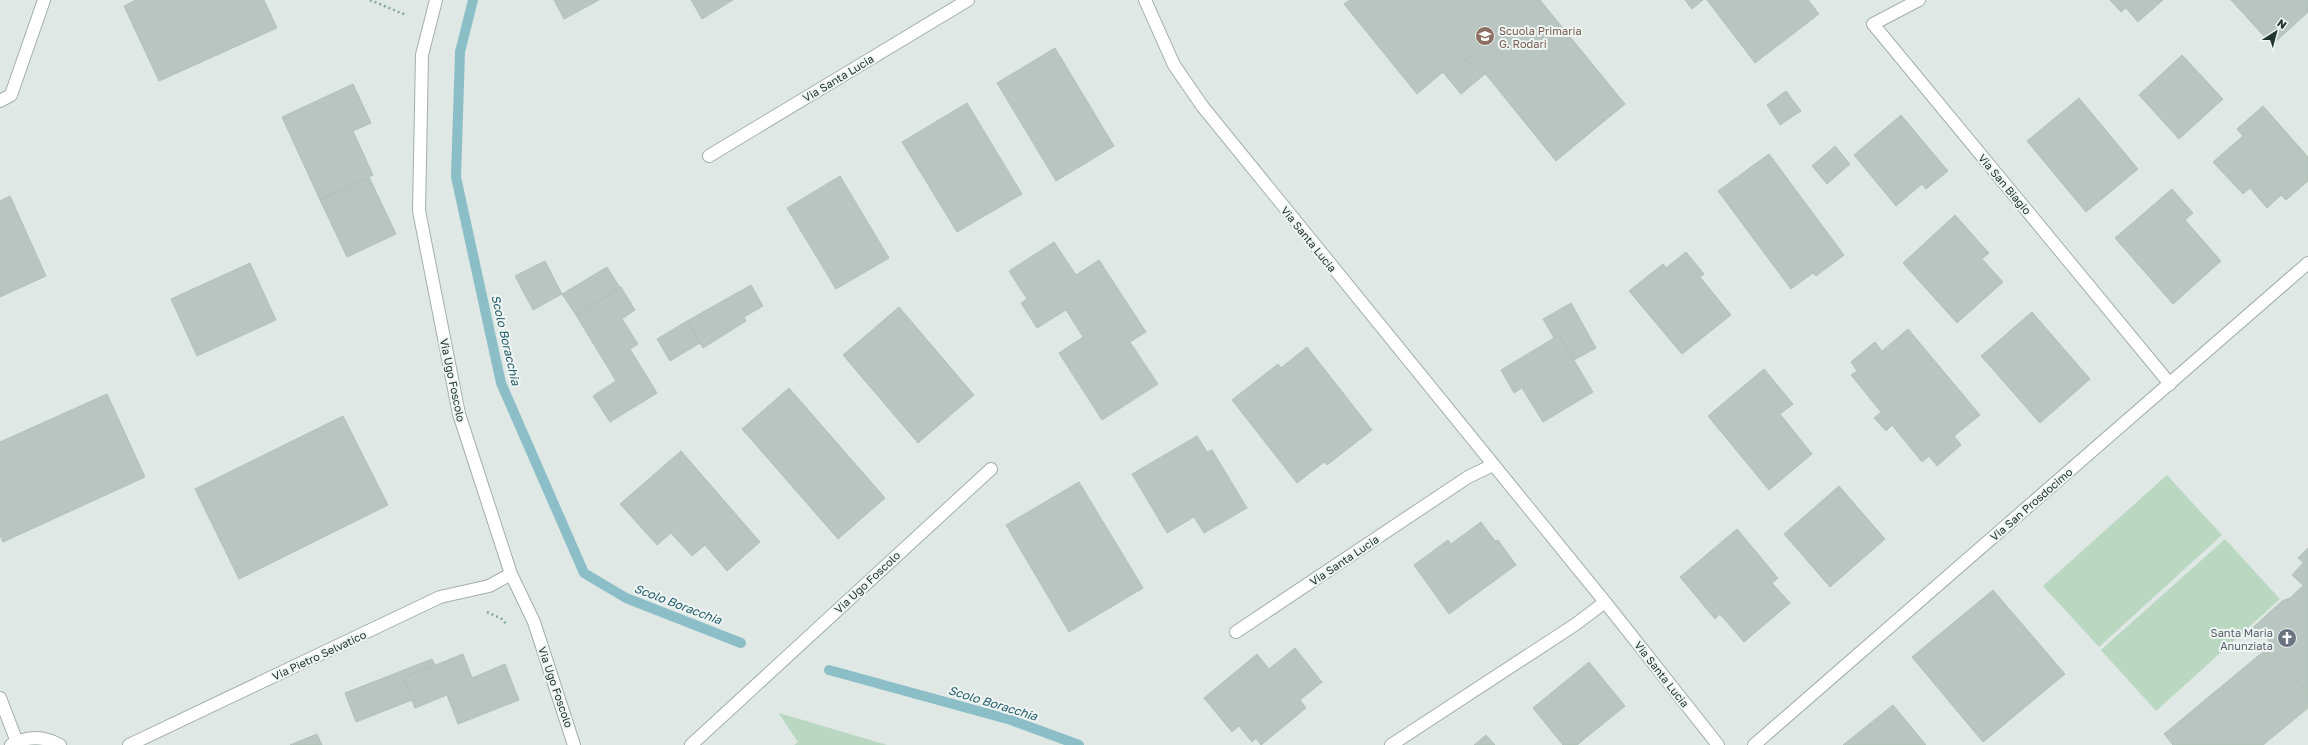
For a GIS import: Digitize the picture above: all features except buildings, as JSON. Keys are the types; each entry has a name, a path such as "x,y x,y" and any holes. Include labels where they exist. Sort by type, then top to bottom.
{"street":[{"path":"0,101 11,95 44,0"},
{"name":"Via Ugo Foscolo","path":"436,0 422,55 419,211 459,414 511,574 534,622 574,745"},
{"name":"Via Santa Lucia","path":"709,156 968,0"},
{"name":"Via Santa Lucia","path":"1145,0 1174,65 1203,107 1605,602 1718,745"},
{"name":"Via San Biagio","path":"1920,0 1873,24 2170,384"},
{"name":"Via San Prosdocimo","path":"1754,745 2308,263"},
{"name":"Via Santa Lucia","path":"1236,632 1468,477 1493,465"},
{"name":"Via Ugo Foscolo","path":"691,745 991,469"},
{"name":"Via Pietro Selvatico","path":"129,745 440,597 489,586 511,574"},
{"path":"1391,745 1576,624 1605,602"},
{"path":"0,698 14,743 29,738 41,738 60,745"}],"path":[{"path":"482,609 502,619 513,633 534,622"}],"green space":[{"path":"2167,475 2222,535 2099,647 2043,586"},
{"path":"2225,539 2280,599 2156,711 2101,650"},
{"path":"779,714 887,745 794,745 798,742"}],"waterway":[{"name":"Scolo Boracchia","path":"473,0 460,52 456,177 501,383 584,573 626,598 741,643"},
{"name":"Scolo Boracchia","path":"829,670 1011,720 1079,745"}],"place":[{"name":"Scuola Primaria G. Rodari","path":"1485,36"},
{"name":"Santa Maria Anunziata","path":"2287,638"}]}
